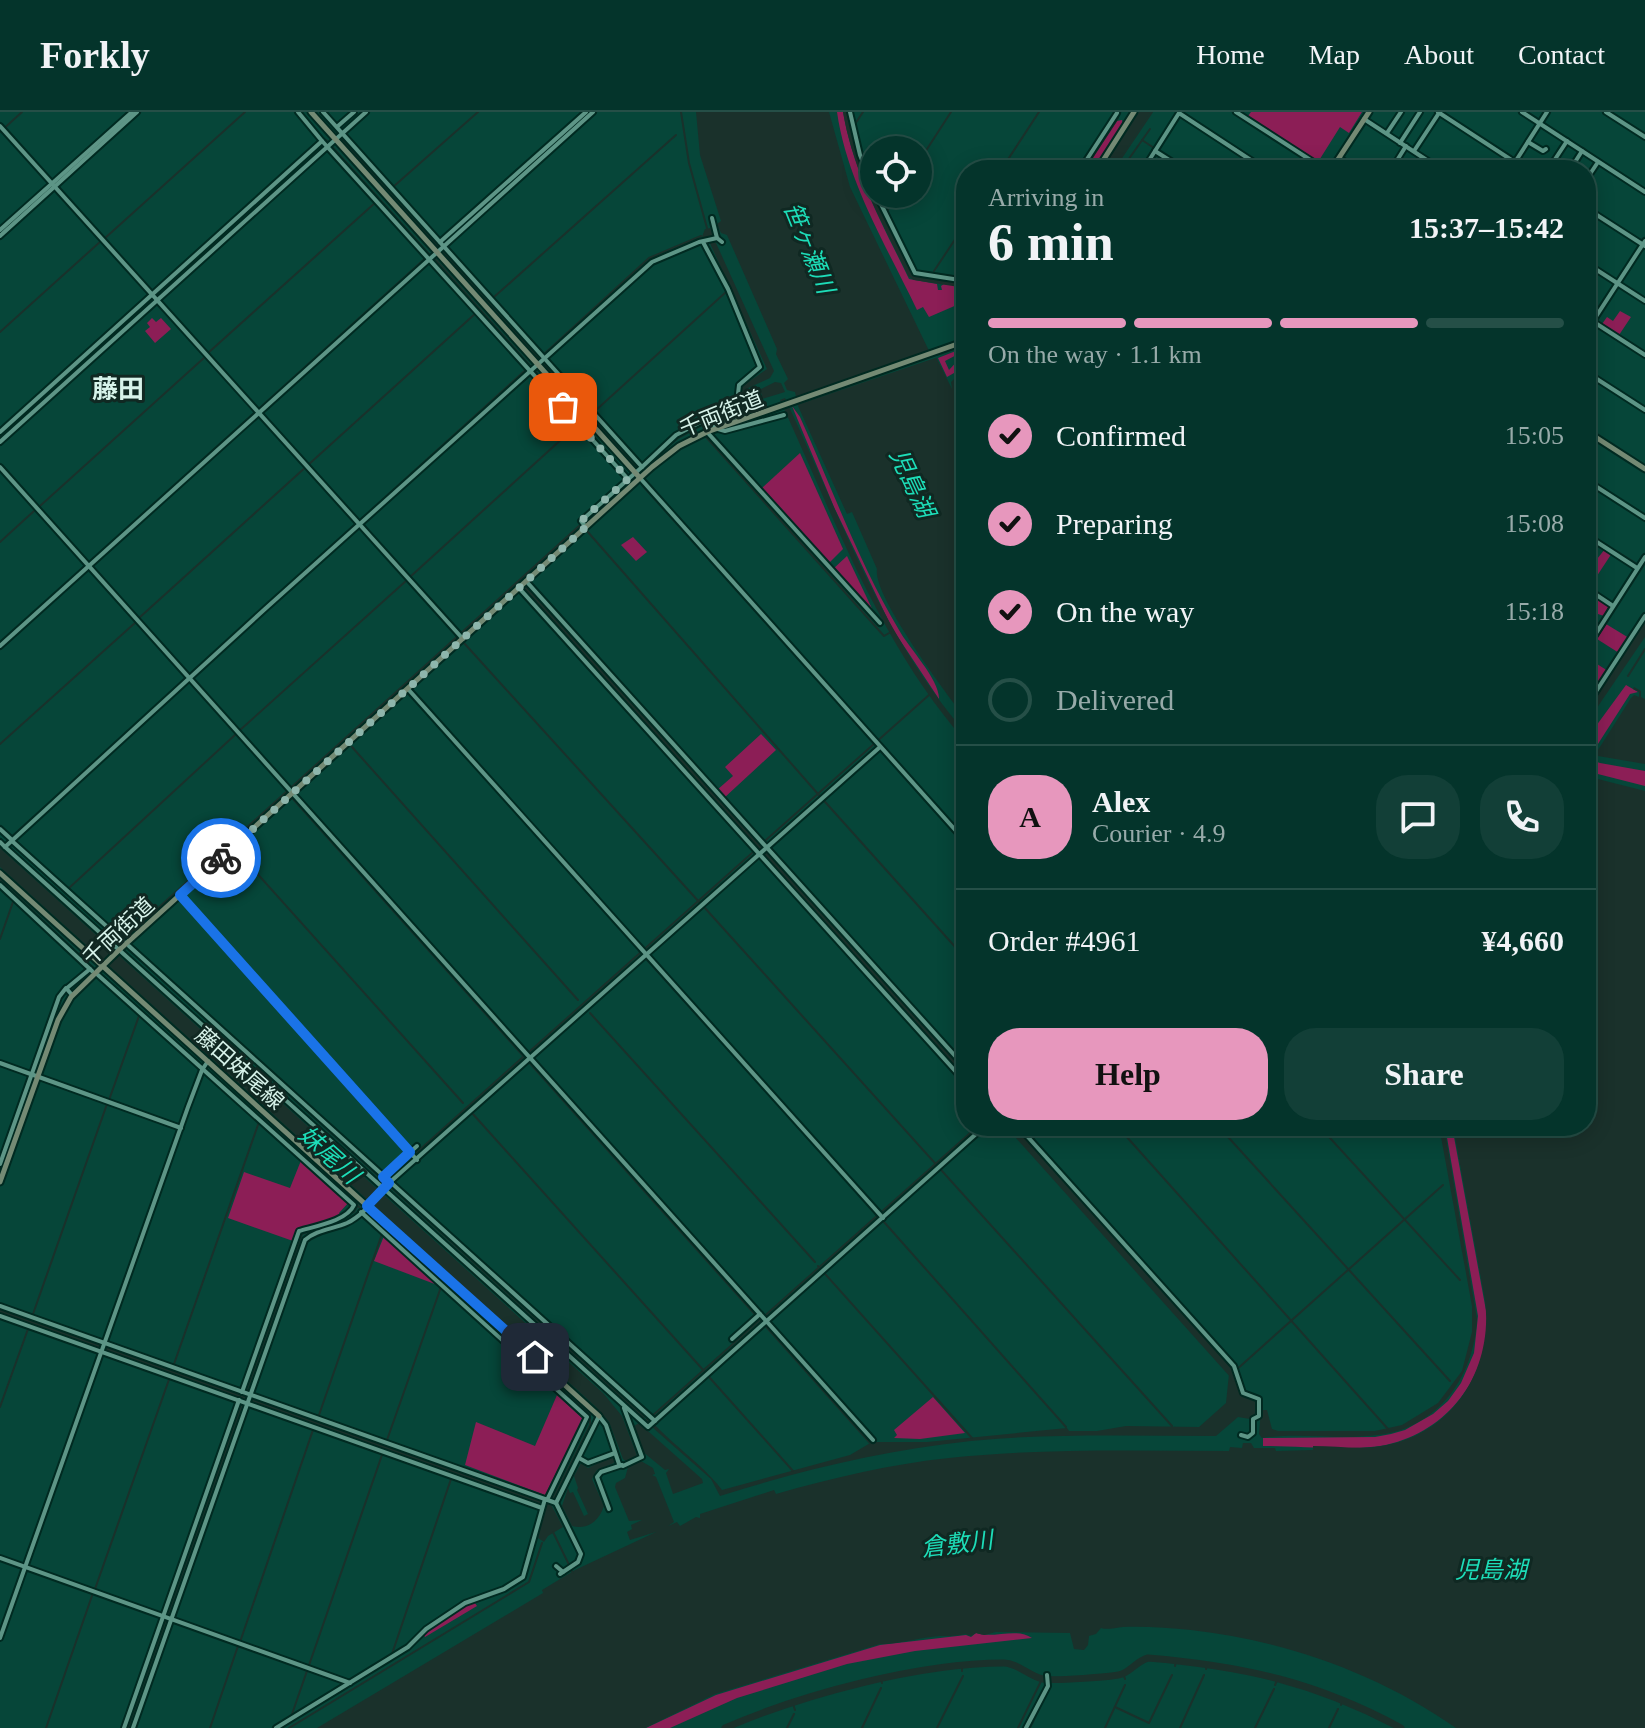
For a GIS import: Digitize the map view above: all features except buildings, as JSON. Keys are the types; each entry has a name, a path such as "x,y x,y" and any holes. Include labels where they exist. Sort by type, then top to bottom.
{"street":[{"path":"0,233 134,112"},
{"path":"298,112 333,138 435,252 477,312 639,469 640,478 956,831"},
{"path":"311,112 535,365 628,479"},
{"path":"323,112 333,138 377,201 435,252"},
{"path":"333,138 354,112"},
{"path":"0,432 366,112"},
{"path":"580,120 586,112"},
{"path":"0,646 580,120 593,112"},
{"path":"850,112 860,155"},
{"path":"1105,160 1134,112"},
{"path":"1236,112 1313,160"},
{"path":"1342,160 1339,158 1369,112"},
{"path":"1387,134 1401,112"},
{"path":"1400,143 1420,112"},
{"path":"1414,151 1438,112 1512,160"},
{"path":"1522,112 1595,160"},
{"path":"1516,160 1547,112"},
{"path":"1606,112 1645,137"},
{"path":"1086,160 1116,113 1128,122"},
{"path":"1149,160 1179,113 1251,160"},
{"path":"1364,119 1427,160"},
{"path":"2,129 460,636"},
{"path":"1555,160 1567,141"},
{"path":"1528,142 1543,151 1546,149"},
{"path":"1397,160 1406,146"},
{"path":"1155,151 1169,160"},
{"path":"1576,160 1582,151"},
{"path":"1596,165 1598,162 1643,188"},
{"path":"883,208 915,273 956,279"},
{"path":"1596,214 1644,244 1596,317"},
{"path":"712,218 712,241 728,289 760,364 759,371 739,385 743,398"},
{"path":"0,842 10,841 188,677 652,262 712,241"},
{"path":"1596,270 1645,301"},
{"path":"0,442 154,297"},
{"path":"1596,324 1645,355"},
{"name":"千両街道","path":"0,1182 35,1074 69,991 103,966 290,790 408,689 460,636 519,588 584,524 679,446 707,432 956,345"},
{"path":"1596,378 1645,410"},
{"path":"584,524 676,435 733,407 743,398 759,399 761,406 758,408 707,432 880,623"},
{"path":"718,429 725,431 784,415"},
{"path":"1596,437 1645,469"},
{"path":"0,467 873,1440"},
{"path":"1596,486 1645,518"},
{"path":"1596,541 1637,568"},
{"path":"1596,632 1645,557"},
{"path":"526,581 956,1072"},
{"path":"519,588 760,851 956,1057"},
{"path":"1596,595 1613,606"},
{"path":"1596,691 1645,616"},
{"path":"408,689 880,1216"},
{"path":"383,1177 529,1060 878,745"},
{"path":"0,829 119,950 383,1177 386,1186 652,1421"},
{"path":"10,841 127,944 193,1011 645,1426 762,1319"},
{"name":"藤田妹尾線","path":"0,873 473,1309 599,1416"},
{"path":"0,885 91,970 59,997 35,1074 0,1164"},
{"path":"180,895 412,1155"},
{"path":"98,975 205,1065 260,1121 354,1205 349,1213 305,1240 242,1392 246,1400 544,1503 556,1503"},
{"path":"0,1063 181,1128"},
{"path":"0,1638 205,1065"},
{"path":"732,1339 824,1271 880,1216 974,1136"},
{"path":"1027,1136 1236,1370 1242,1391 1247,1396 1258,1398 1259,1416 1253,1419 1252,1435 1241,1435"},
{"path":"124,1728 246,1400 299,1231 337,1221 365,1208 417,1146"},
{"path":"276,1728 408,1647 426,1629 465,1603 504,1589 523,1577 544,1503 588,1419 473,1309 442,1286 383,1232 365,1208"},
{"path":"0,1306 32,1322 174,1374 544,1503"},
{"path":"0,1316 32,1322 174,1374 242,1392"},
{"path":"133,1728 167,1618 246,1400"},
{"path":"609,1509 597,1477 601,1472 638,1460 642,1455 623,1406"},
{"path":"556,1503 599,1416 606,1425 622,1465"},
{"path":"579,1458 588,1463 615,1453"},
{"path":"556,1503 580,1551 580,1558 575,1564 562,1572 556,1566"},
{"path":"0,1558 350,1683"},
{"path":"1026,1728 1048,1683 1047,1675"}],"shaded area":[{"path":"837,112 843,112 860,174 860,191"},
{"path":"1251,112 1362,112 1349,133 1340,127 1319,160 1248,116"},
{"path":"1122,120 1123,125 1100,160 1091,160 1117,121"},
{"path":"868,208 875,208 909,279 937,284 938,290 942,290 944,284 956,286 956,305 929,317 923,307 917,310"},
{"path":"1620,311 1631,317 1619,335 1602,324 1607,317 1613,321"},
{"path":"152,318 156,322 161,318 171,329 155,343 145,331 150,327 147,323"},
{"path":"956,351 956,355 945,361 949,370 956,362 954,373 947,377 938,358"},
{"path":"792,406 800,417 871,578 899,630 934,683 939,699 892,628 834,507"},
{"path":"800,453 843,549 827,565 761,489"},
{"path":"633,537 647,552 636,561 621,545"},
{"path":"1605,549 1612,553 1596,577 1596,558"},
{"path":"847,556 876,617 832,570"},
{"path":"1596,597 1609,605 1604,616 1596,616"},
{"path":"1606,624 1629,638 1619,653 1597,639"},
{"path":"1596,663 1608,671 1596,688"},
{"path":"1626,685 1638,692 1630,694 1596,747 1596,726"},
{"path":"761,734 776,750 724,798 717,790 733,776 725,767"},
{"path":"1596,762 1645,771 1645,786 1596,774"},
{"path":"1447,1136 1454,1136 1487,1316 1480,1362 1470,1383 1442,1417 1403,1440 1352,1448 1263,1446 1263,1438 1375,1437 1391,1434 1405,1430 1433,1414 1448,1401 1461,1383 1474,1353 1478,1316"},
{"path":"302,1158 350,1201 339,1213 341,1216 299,1229 293,1241 228,1218 244,1172 290,1188"},
{"path":"384,1236 440,1286 374,1261"},
{"path":"557,1395 583,1419 545,1495 465,1465 476,1422 535,1446"},
{"path":"933,1397 965,1433 920,1439 894,1438 897,1435 894,1430"},
{"path":"473,1600 477,1606 425,1637 423,1634"},
{"path":"976,1633 1019,1633 1032,1638 915,1651 847,1664 737,1698 670,1728 646,1728 716,1695 880,1645 966,1635 971,1637"}],"water":[{"name":"笹ヶ瀬川","path":"696,112 829,112 850,187 860,208 932,357 936,357 952,389 951,382 956,377 956,706 886,600 877,569 852,512 847,514 798,406 795,392 787,390 784,383 788,379 776,354 777,349 727,235 721,233 717,224 721,221 700,155"},
{"path":"1139,112 1151,112 1119,160 1108,160"},
{"path":"710,228 713,234 710,239 716,243 774,371 770,378 746,389 745,396 748,400 758,399 757,404 700,427 737,406 743,399 741,387 767,369 708,239 702,237 705,229"},
{"path":"775,382 781,383 785,392 762,399 759,390"},
{"path":"785,398 884,611 933,691 956,721 956,730 935,704 883,621 780,400"},
{"path":"1645,622 1645,637 1596,709 1597,695"},
{"path":"1634,687 1641,691 1641,697 1645,699 1645,764 1598,756 1598,750 1631,698 1634,695 1639,697"},
{"name":"児島湖","path":"1596,779 1645,791 1645,1728 1456,1728 1395,1691 1330,1662 1296,1651 1226,1635 1131,1627 1101,1628 1089,1636 1084,1650 1074,1649 1070,1633 976,1633 971,1636 965,1634 880,1644 715,1694 645,1728 317,1728 543,1593 542,1590 575,1570 656,1532 630,1540 627,1532 632,1529 631,1525 642,1520 629,1521 615,1487 625,1478 628,1467 641,1461 653,1468 655,1474 652,1475 656,1477 674,1522 668,1526 677,1522 680,1526 696,1517 700,1518 700,1514 774,1490 776,1494 862,1472 927,1461 1054,1451 1229,1451 1230,1447 1242,1448 1243,1443 1251,1443 1254,1448 1275,1448 1276,1451 1313,1450 1313,1446 1375,1447 1402,1441 1425,1431 1445,1416 1462,1397 1474,1376 1482,1352 1486,1326 1485,1300 1455,1136 1596,1136"},
{"name":"妹尾川","path":"0,848 603,1393 622,1416 638,1458 627,1462 623,1459 609,1422 595,1406 0,867"},
{"path":"1441,1136 1446,1136 1477,1319 1469,1361 1460,1379 1435,1411 1399,1430 1364,1436 1262,1438 1259,1434 1261,1410 1267,1410 1272,1429 1278,1431 1375,1431 1402,1425 1438,1403 1462,1371 1472,1332 1472,1306"},
{"path":"1233,1371 1241,1395 1257,1400 1256,1415 1250,1419 1238,1417 1216,1436 1032,1437 971,1441 844,1462 720,1496 711,1479 644,1420 648,1417 705,1471 722,1490 850,1455 872,1442 927,1442 1067,1428 1069,1431 1097,1431 1126,1426 1199,1427 1226,1403 1229,1374"},
{"path":"639,1423 703,1483 673,1494 666,1473 669,1469 665,1470 643,1452 634,1426"},
{"path":"610,1457 614,1463 597,1470 592,1479 604,1506 602,1511 588,1525 572,1526 562,1506 568,1488 584,1516 588,1514 574,1476 581,1463 588,1468"},
{"path":"546,1503 552,1506 563,1527 544,1542 538,1538"}],"pier":[{"path":"937,353 938,357 794,406 794,400"}],"waterway":[{"path":"0,132 22,112"},
{"path":"104,239 245,112"},
{"path":"393,187 478,112"},
{"path":"444,241 589,112"},
{"path":"681,112 689,163 707,228"},
{"path":"845,112 863,176 910,275 956,284"},
{"path":"855,124 863,112"},
{"path":"932,141 951,112"},
{"path":"1008,160 1039,112"},
{"path":"1120,160 1152,112"},
{"path":"1091,160 1118,118"},
{"path":"1128,160 1150,129"},
{"path":"338,135 640,470"},
{"path":"494,297 676,135"},
{"path":"326,140 429,254"},
{"path":"1142,140 1154,148"},
{"path":"1417,152 1430,160"},
{"path":"0,233 38,199"},
{"path":"208,353 376,202"},
{"path":"544,354 649,258 701,236"},
{"path":"934,271 956,238"},
{"path":"0,332 101,241"},
{"path":"0,437 216,241"},
{"path":"33,613 430,254"},
{"path":"434,258 628,475"},
{"path":"595,411 726,292"},
{"path":"139,618 476,313"},
{"path":"40,506 205,357"},
{"path":"285,588 530,366"},
{"path":"1596,376 1615,388"},
{"path":"410,577 576,426"},
{"path":"645,467 678,438 700,426"},
{"path":"706,437 884,636 891,632"},
{"path":"124,939 633,477"},
{"path":"1596,484 1605,490"},
{"path":"642,485 956,835"},
{"path":"0,542 34,511"},
{"path":"587,531 956,948"},
{"path":"1596,538 1637,564"},
{"path":"1596,639 1645,563"},
{"path":"239,731 407,580"},
{"path":"525,588 956,1066"},
{"path":"0,744 136,622"},
{"path":"7,841 239,630"},
{"path":"464,643 701,904"},
{"path":"1628,676 1645,649"},
{"path":"409,693 637,948"},
{"path":"766,840 929,695"},
{"path":"68,889 236,734"},
{"path":"352,747 578,1000"},
{"path":"293,799 871,1444"},
{"path":"10,843 122,944"},
{"path":"529,1052 761,845"},
{"path":"237,851 463,1103"},
{"path":"0,880 101,975"},
{"path":"181,901 411,1157"},
{"path":"0,939 13,902"},
{"path":"704,907 1172,1426"},
{"path":"127,948 644,1417"},
{"path":"639,951 879,1217"},
{"path":"68,991 90,972"},
{"path":"106,979 590,1415 590,1425 553,1499"},
{"path":"590,1013 815,1262"},
{"path":"109,1100 139,1016"},
{"path":"0,1171 46,1040"},
{"path":"415,1154 523,1057"},
{"path":"189,1099 199,1070"},
{"path":"33,1314 107,1104"},
{"path":"472,1113 705,1372"},
{"path":"174,1364 259,1122"},
{"path":"651,1417 967,1136"},
{"path":"1019,1136 1234,1378"},
{"path":"1126,1136 1388,1429"},
{"path":"1227,1136 1450,1381"},
{"path":"1328,1136 1460,1280"},
{"path":"387,1177 410,1157"},
{"path":"1235,1371 1443,1185"},
{"path":"342,1219 354,1212 358,1205"},
{"path":"884,1222 1066,1427"},
{"path":"247,1390 302,1234 325,1226"},
{"path":"319,1415 382,1234"},
{"path":"818,1266 972,1438"},
{"path":"387,1440 441,1287"},
{"path":"0,1312 548,1507"},
{"path":"29,1324 31,1320"},
{"path":"0,1407 28,1329"},
{"path":"95,1589 172,1371"},
{"path":"709,1377 793,1471"},
{"path":"128,1728 245,1396"},
{"path":"240,1642 313,1430"},
{"path":"291,1717 382,1455"},
{"path":"392,1654 451,1479"},
{"path":"553,1532 573,1573"},
{"path":"289,1728 529,1582 542,1543"},
{"path":"46,1728 93,1593"},
{"path":"210,1728 238,1646"},
{"path":"725,1728 825,1692 936,1668 1004,1663 1043,1679 1071,1679 1122,1674 1148,1658 1216,1666 1278,1679 1339,1699 1401,1728"},
{"path":"1175,1666 1176,1660"},
{"path":"1206,1669 1207,1663"},
{"path":"962,1666 962,1671"},
{"path":"1123,1673 1125,1679"},
{"path":"1115,1707 1149,1723 1172,1675"},
{"path":"1180,1728 1204,1675"},
{"path":"937,1728 963,1676"},
{"path":"1275,1685 1278,1678"},
{"path":"881,1679 882,1683"},
{"path":"1018,1728 1042,1679"},
{"path":"1105,1728 1125,1685"},
{"path":"862,1728 881,1688"},
{"path":"1255,1728 1274,1689"},
{"path":"1030,1728 1046,1694"},
{"path":"1341,1705 1343,1699"},
{"path":"793,1704 795,1710"},
{"path":"1329,1728 1338,1709"},
{"path":"787,1728 794,1714"}],"way so far":[{"path":"221,858 586,527 581,521 628,479 563,407"}],"district":[{"name":"藤田","path":"118,389"}],"route":[{"path":"221,858 180,895 410,1152 383,1177 389,1183 367,1206 535,1357"}],"water label":[{"name":"倉敷川","path":"957,1544"}]}
